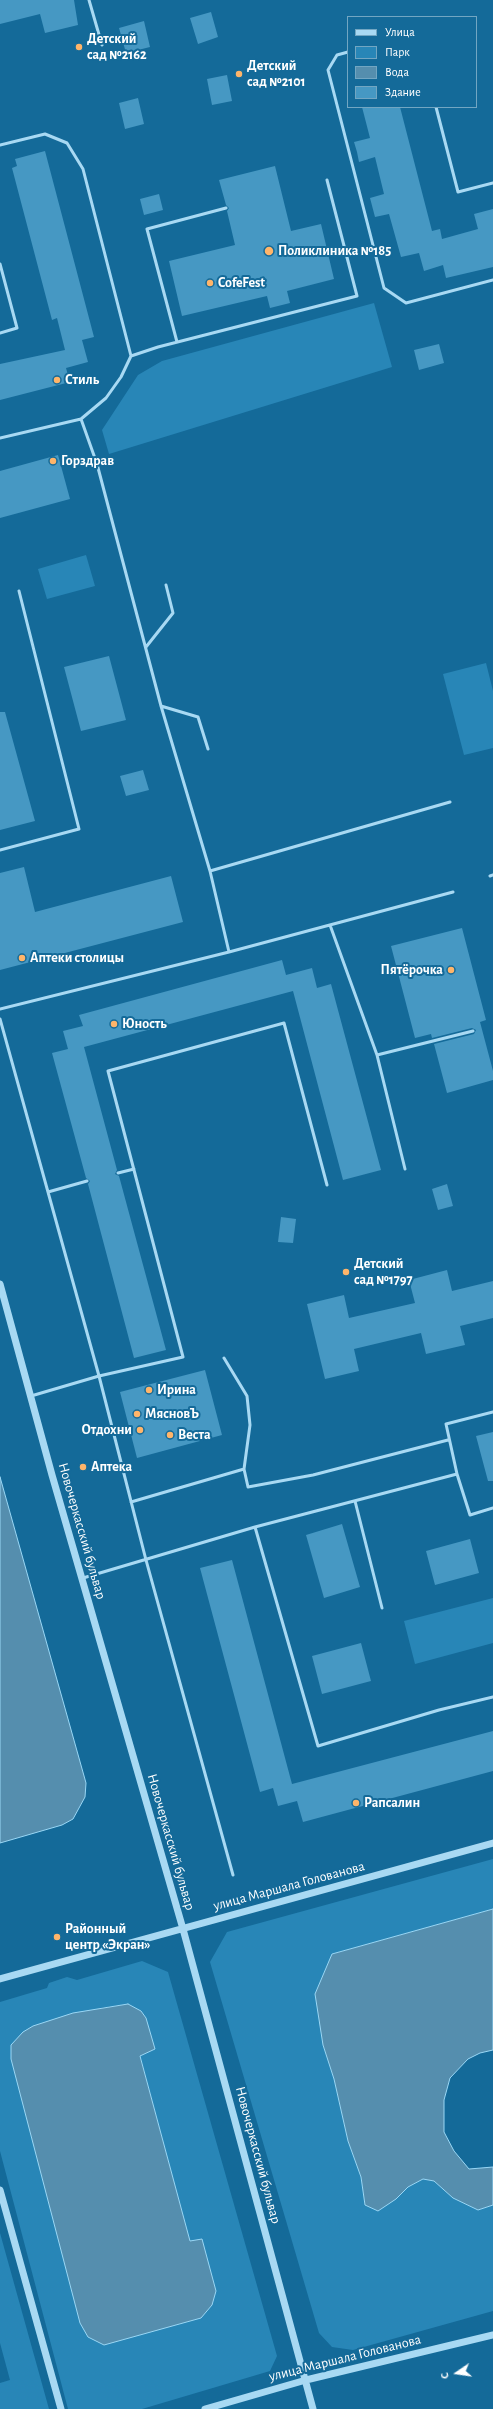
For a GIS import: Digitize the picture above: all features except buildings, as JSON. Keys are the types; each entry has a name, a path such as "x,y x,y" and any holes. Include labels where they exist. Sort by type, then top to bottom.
{"street":[{"name":"Новочеркасский бульвар","path":"0,1284 30,1396 183,1929 313,2409"},
{"name":"улица Маршала Голованова","path":"0,1978 493,1843"},
{"path":"0,2190 62,2409"},
{"name":"улица Маршала Голованова","path":"205,2409 306,2380 493,2335"}],"lane":[{"path":"90,0 102,45"},
{"path":"347,52 336,55 328,70 384,288 406,302 493,280"},
{"path":"436,108 458,192 493,183"},
{"path":"0,145 45,134 67,143 83,169 131,356 121,377 106,398 81,419 0,438"},
{"path":"131,356 176,342 357,296 327,180"},
{"path":"176,342 147,229 226,208"},
{"path":"0,264 17,328 0,333"},
{"path":"81,419 97,464 162,706 210,871 229,952"},
{"path":"146,647 173,613 166,585"},
{"path":"0,850 79,829 19,591"},
{"path":"162,706 198,716 208,749"},
{"path":"210,871 450,802"},
{"path":"0,1009 229,952 453,892"},
{"path":"330,925 377,1055 404,1169"},
{"path":"0,1019 99,1376 146,1560 233,1875"},
{"path":"30,1396 99,1376 183,1357 108,1071 284,1023 327,1185"},
{"path":"377,1055 473,1031"},
{"path":"118,1173 134,1169"},
{"path":"48,1192 87,1181"},
{"path":"224,1358 247,1396 250,1426 244,1469 248,1487 313,1475 448,1440"},
{"path":"493,1412 446,1424 448,1440 470,1515 493,1508"},
{"path":"131,1502 244,1469"},
{"path":"82,1579 255,1527 457,1474"},
{"path":"355,1501 382,1608"},
{"path":"255,1527 318,1746 439,1710 493,1697"}],"green space":[{"path":"374,303 392,367 109,454 102,430 138,375 162,361"},
{"path":"86,555 95,586 47,599 38,569"},
{"path":"486,663 493,691 493,748 464,755 443,674"},
{"path":"493,1598 493,1643 415,1664 404,1621"},
{"path":"493,1859 493,1909 332,1954 321,2026 323,2045 334,2079 348,2141 361,2177 365,2205 396,2199 408,2187 423,2179 434,2181 453,2198 478,2210 493,2205 493,2311 353,2350 332,2347 319,2333 210,1962 227,1932"},
{"path":"142,1961 168,1972 277,2356 270,2371 142,2409 68,2409 0,2151 0,2002 47,1988 49,1983 67,1977 77,1980","holes":["128,2004 155,2048 140,2055 190,2242 202,2239 201,2318 159,2329 100,2008"]},
{"path":"0,2233 49,2409 0,2409 0,2383 10,2380 0,2343"}],"water":[{"path":"0,1477 86,1783 85,1797 73,1819 62,1825 0,1843"},
{"path":"493,1909 493,2050 480,2053 468,2059 450,2078 444,2100 444,2132 454,2151 469,2169 493,2167 493,2205 478,2210 453,2198 434,2181 423,2179 408,2187 396,2199 378,2211 365,2205 361,2177 348,2141 334,2079 323,2045 315,1994 332,1954"},
{"path":"128,2004 141,2011 146,2018 155,2049 140,2056 190,2241 202,2239 216,2291 212,2305 201,2318 104,2345 88,2337 80,2323 11,2059 11,2045 23,2032 33,2026 73,2013"}],"place":[{"name":"Детский сад №2162","path":"79,47"},
{"name":"Детский сад №2101","path":"239,74"},
{"name":"Поликлиника №185","path":"269,251"},
{"name":"CofeFest","path":"210,283"},
{"name":"Стиль","path":"57,380"},
{"name":"Горздрав","path":"53,461"},
{"name":"Аптеки столицы","path":"22,958"},
{"name":"Пятёрочка","path":"451,970"},
{"name":"Юность","path":"114,1024"},
{"name":"Детский сад №1797","path":"346,1272"},
{"name":"Ирина","path":"149,1390"},
{"name":"МясновЪ","path":"137,1414"},
{"name":"Отдохни","path":"140,1430"},
{"name":"Веста","path":"170,1435"},
{"name":"Аптека","path":"83,1467"},
{"name":"Рапсалин","path":"356,1803"},
{"name":"Районный центр «Экран»","path":"57,1937"}]}
